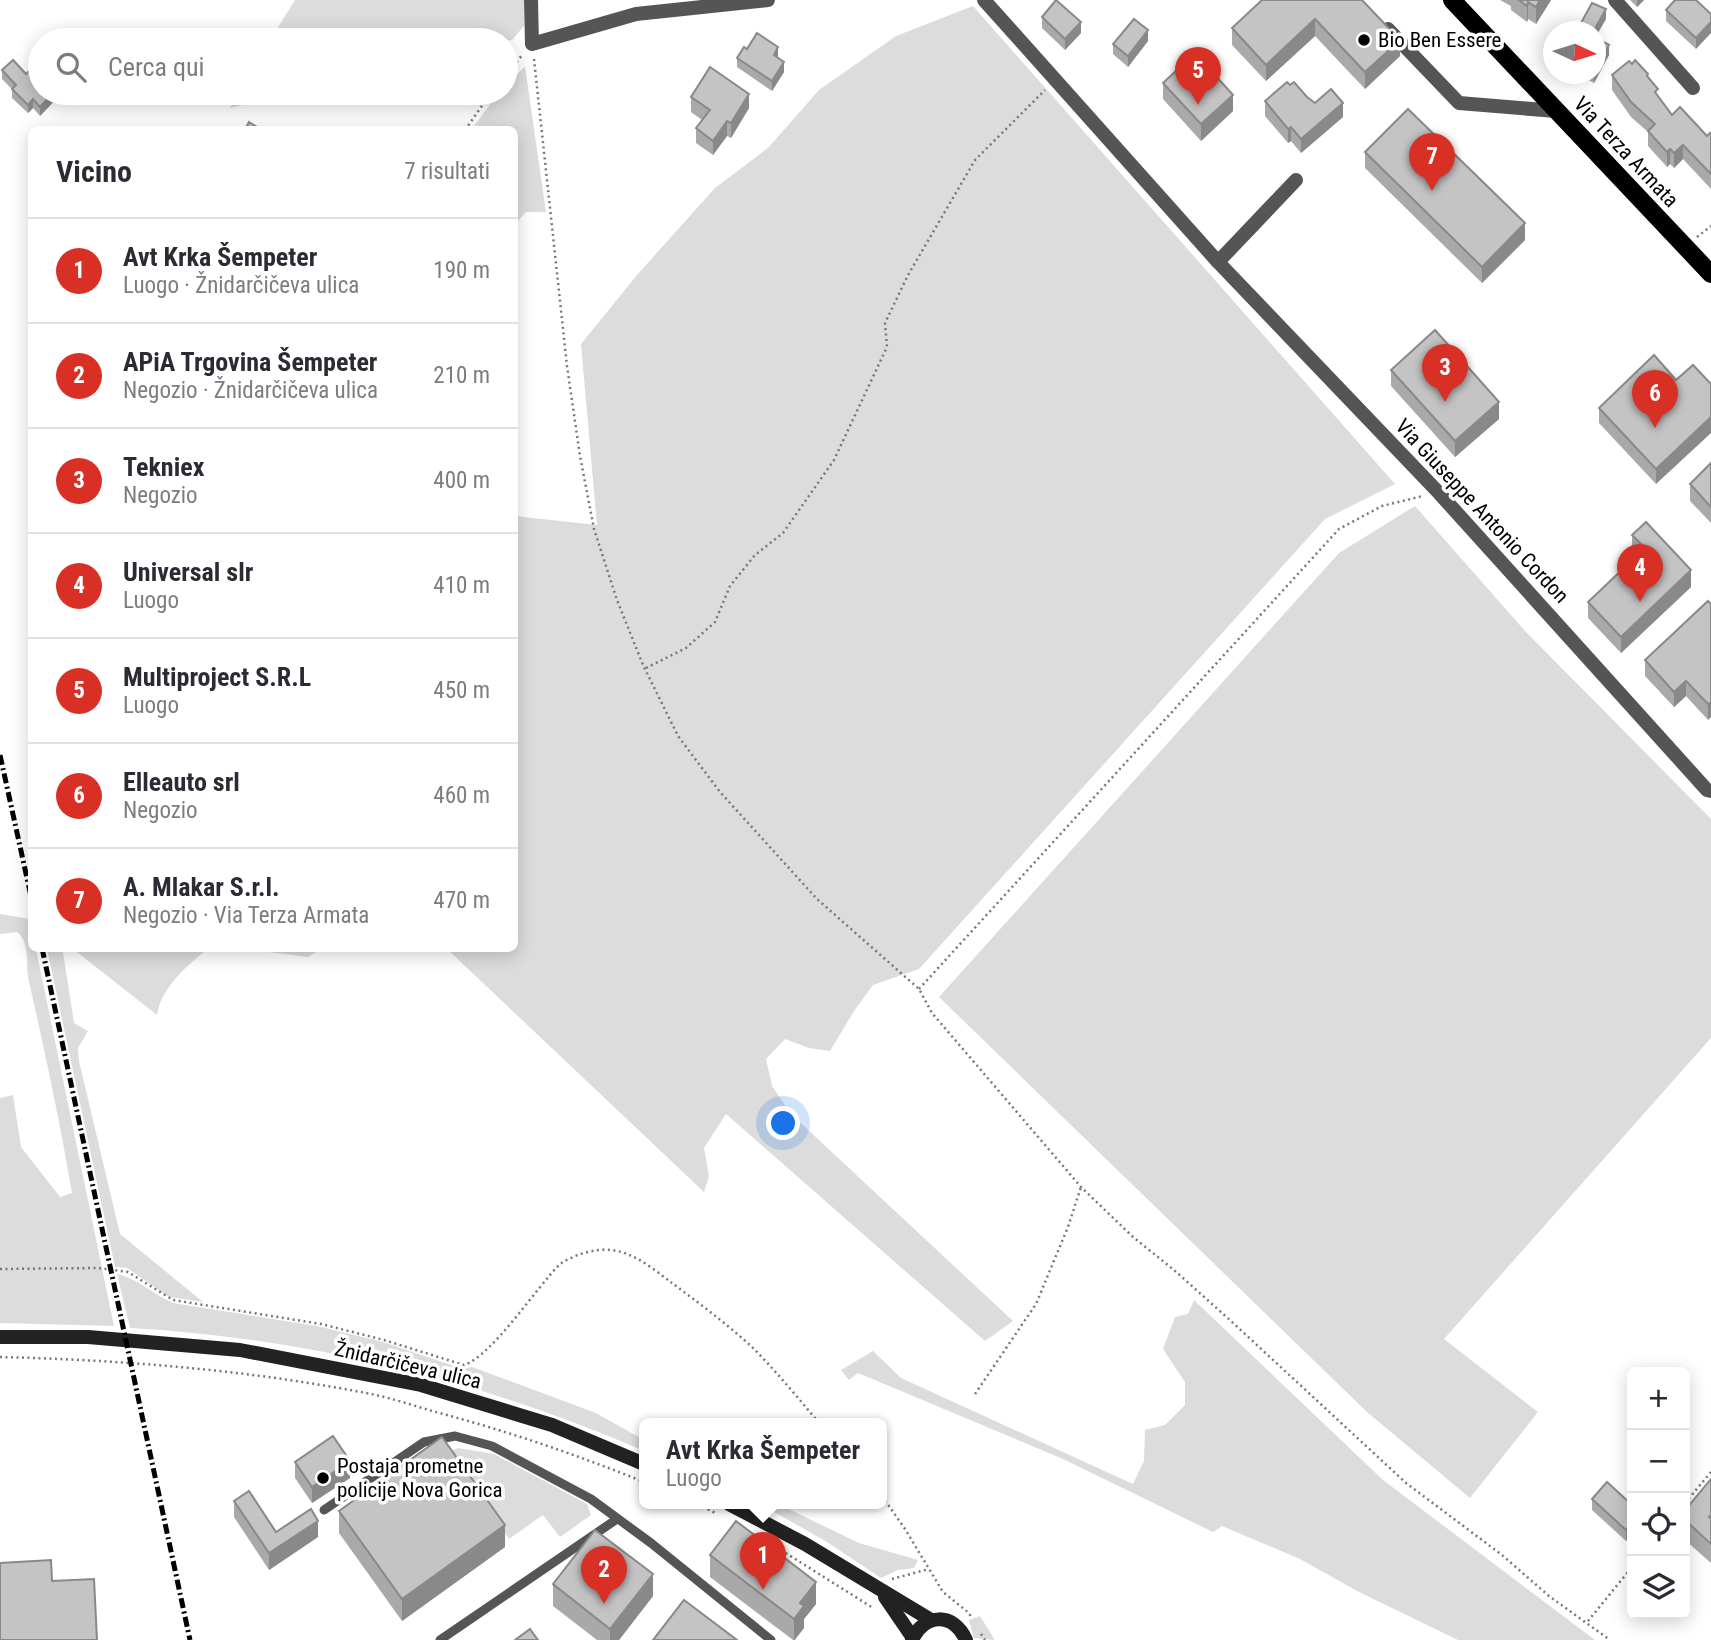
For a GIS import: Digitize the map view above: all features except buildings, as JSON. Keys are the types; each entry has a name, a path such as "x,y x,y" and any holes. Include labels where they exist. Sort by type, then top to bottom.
{"main road":[{"name":"Via Terza Armata","path":"1452,0 1711,274"}],"street":[{"path":"531,0 532,44 636,14 768,0"},
{"path":"975,0 984,0"},
{"name":"Via Giuseppe Antonio Cordon","path":"984,0 1218,262 1439,492 1707,790 1711,791"},
{"path":"1615,0 1693,88"},
{"path":"1379,19 1459,103 1556,111"},
{"path":"1218,262 1296,180"},
{"path":"1684,247 1711,257"},
{"name":"Žnidarčičeva ulica","path":"0,1337 88,1338 240,1350 421,1385 552,1425 639,1462"},
{"path":"726,1511 805,1545 884,1585 931,1620 948,1621 956,1625 966,1640"},
{"path":"884,1585 912,1639"},
{"path":"912,1639 918,1629 931,1620"}],"lane":[{"path":"324,1510 424,1442 455,1436 492,1446 591,1499 771,1640"},
{"path":"440,1640 617,1519"}],"path":[{"path":"518,61 532,44"},
{"path":"532,44 567,366 594,529 617,600 645,669 678,736 720,792 817,899 919,989 932,1013 1080,1186 1406,1483 1610,1640"},
{"path":"645,669 686,648 715,622 730,586 755,555 783,533 834,460 887,347 886,323 908,275 975,160 1055,80"},
{"path":"468,126 483,105"},
{"path":"919,989 1339,529 1382,506 1439,492"},
{"path":"975,1394 1036,1304 1068,1227 1080,1186"},
{"path":"0,1269 98,1268 128,1272 173,1300 321,1324 464,1365 480,1356 560,1264 572,1256 585,1253 619,1251 663,1276 725,1324 758,1353 816,1418"},
{"path":"0,1357 88,1359 238,1373 372,1394 469,1421 639,1480"},
{"path":"1690,1497 1711,1472"},
{"path":"887,1503 943,1591 969,1614 985,1640"},
{"path":"781,1550 879,1612"},
{"path":"884,1585 929,1569"},
{"path":"1587,1622 1627,1573"}],"shaded area":[{"path":"295,0 524,0 524,26 518,33 518,28 278,28"},
{"path":"973,6 1395,484 1325,519 919,969 873,985 830,1051 809,1048 785,1039 766,1059 772,1086 791,1114 1013,1321 985,1341 726,1114 704,1148 709,1176 704,1192 450,952 518,952 518,516 597,525 581,344 637,275 715,188 768,148 819,90 896,36"},
{"path":"525,66 546,212 526,212 518,221 518,126 474,126 489,105 518,105 518,73"},
{"path":"1415,506 1525,631 1711,819 1711,1038 1444,1339 1538,1412 1470,1498 1367,1412 939,997 1339,553"},
{"path":"0,914 28,919 28,952 37,952 114,1326 0,1323 0,1098 13,1095 21,1147 60,1197 72,1193 29,982 26,948 17,932 0,934"},
{"path":"48,952 63,952 74,1023 88,1031 78,1048 79,1061 120,1234 203,1302 169,1297 127,1268 115,1267"},
{"path":"77,952 205,952 169,986 157,1015"},
{"path":"269,952 316,952 308,957"},
{"path":"117,1274 132,1279 173,1303 317,1326 383,1342 463,1369 472,1367 596,1413 639,1437 639,1449 520,1403 393,1367 262,1341 130,1328"},
{"path":"1194,1300 1383,1480 1595,1640 1458,1640 1359,1592 1300,1559 1222,1526 1213,1532 1063,1459 858,1373 849,1380 841,1370 873,1351 901,1378 1133,1484 1144,1461 1145,1430 1165,1425 1185,1405 1185,1382 1163,1349 1175,1317 1188,1314"},
{"path":"458,1448 494,1454 587,1504 591,1515 560,1537 543,1515 509,1539 449,1452"},
{"path":"769,1509 788,1509 859,1543 918,1560 914,1568 898,1570 881,1578 827,1542"},
{"path":"980,1616 994,1640 974,1638 969,1620"}],"railway":[{"path":"0,755 28,883"},
{"path":"43,952 190,1640"}],"place":[{"name":"Bio Ben Essere","path":"1364,40"},
{"name":"Multiproject S.R.L","path":"1198,105"},
{"name":"A. Mlakar S.r.l.","path":"1432,191"},
{"name":"Tekniex","path":"1445,402"},
{"name":"Elleauto srl","path":"1655,428"},
{"name":"Universal slr","path":"1640,602"},
{"name":"Postaja prometne policije Nova Gorica","path":"323,1478"},
{"name":"Avt Krka Šempeter","path":"763,1590"},
{"name":"APiA Trgovina Šempeter","path":"604,1604"}]}
